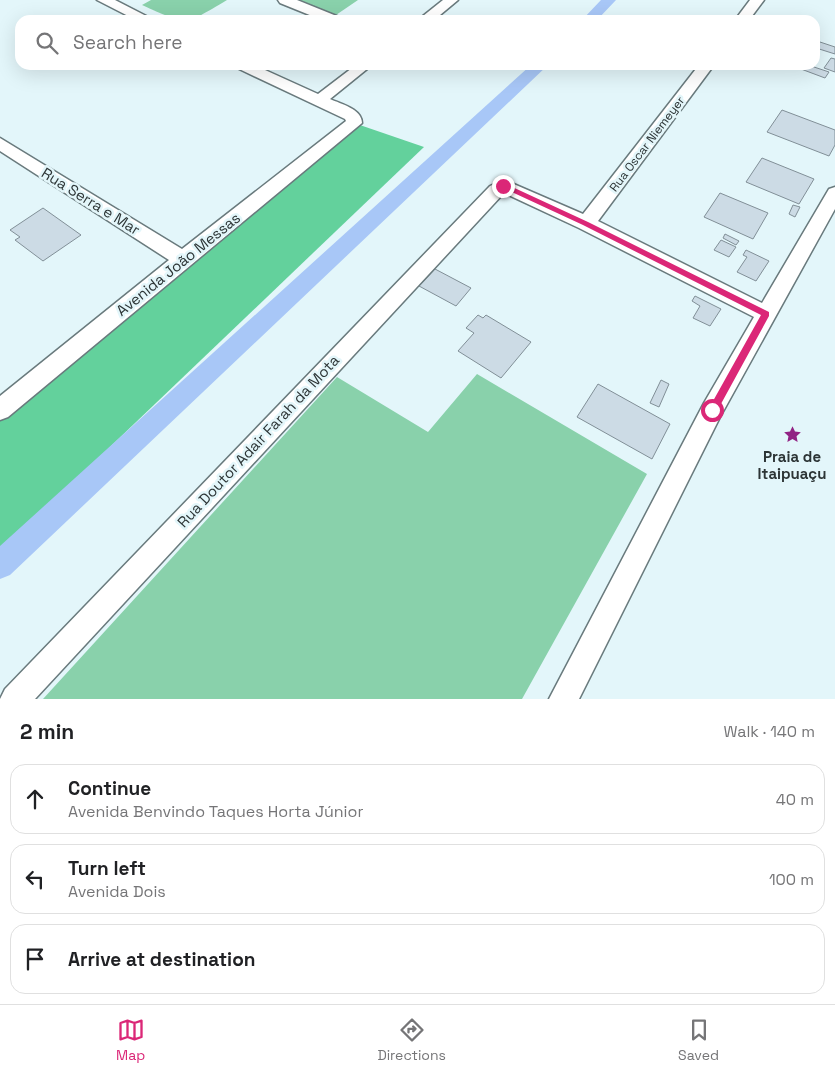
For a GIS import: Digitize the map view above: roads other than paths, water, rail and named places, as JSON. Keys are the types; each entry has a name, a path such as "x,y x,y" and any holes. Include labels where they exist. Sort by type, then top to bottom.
{"street":[{"path":"104,0 136,15"},
{"path":"285,0 322,15"},
{"path":"431,15 452,0"},
{"path":"746,15 757,0"},
{"path":"253,70 318,101 358,70"},
{"name":"Rua Oscar Niemeyer","path":"586,223 703,70"},
{"name":"Avenida João Messas","path":"0,410 182,259 354,123 354,118 318,101"},
{"name":"Rua Serra e Mar","path":"0,143 182,259"},
{"name":"Rua Doutor Adair Farah da Mota","path":"15,699 496,190 503,186 586,223"},
{"path":"564,699 712,410 835,193"},
{"path":"586,223 766,314"}],"waterway":[{"path":"594,15 609,0"},
{"path":"0,565 535,70"}],"place":[{"name":"Praia de Itaipuaçu","path":"792,435"}]}
